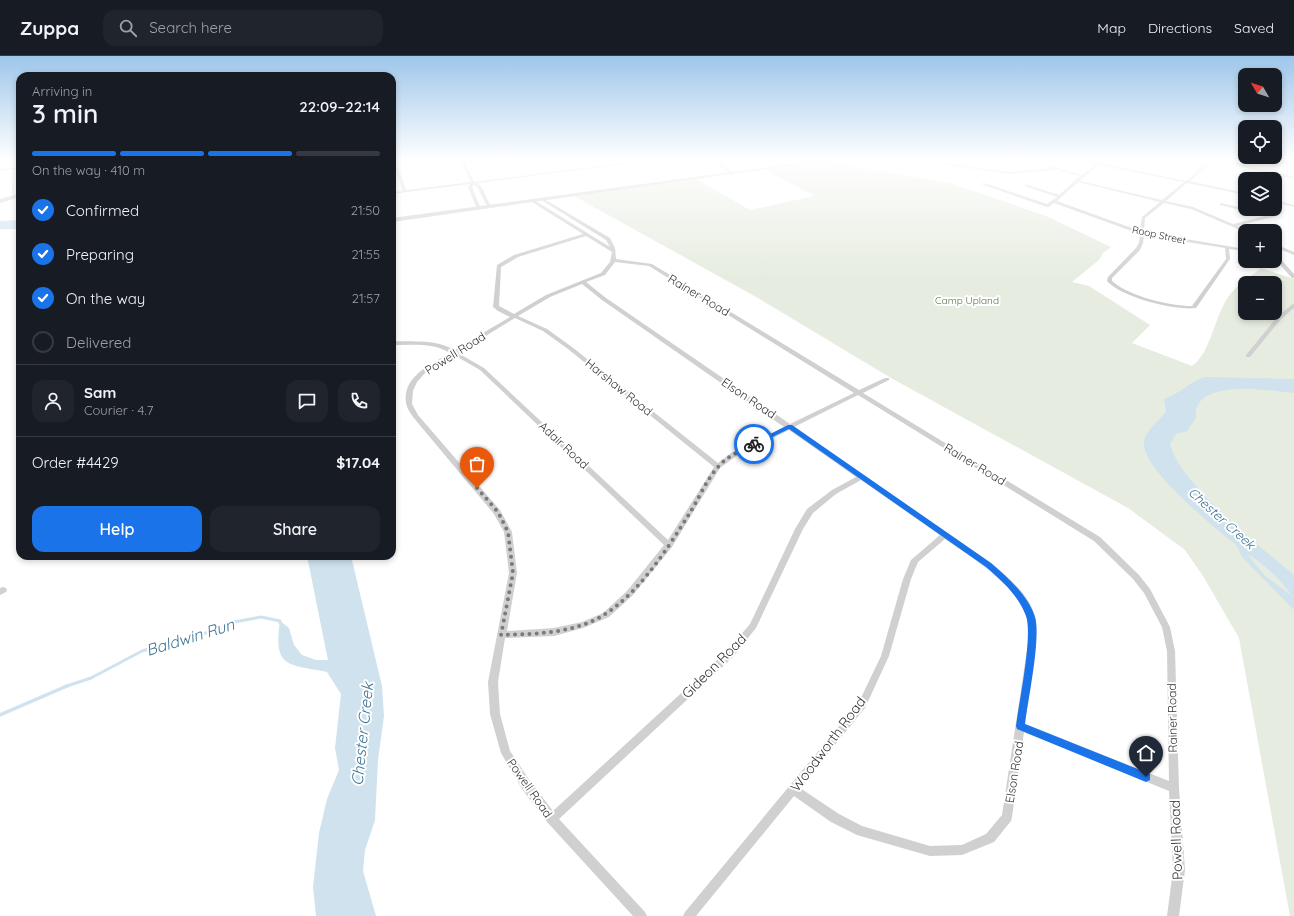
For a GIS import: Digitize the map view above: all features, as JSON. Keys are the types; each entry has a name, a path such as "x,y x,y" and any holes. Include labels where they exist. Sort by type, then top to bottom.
{"street":[{"path":"0,201 16,200"},
{"path":"476,200 479,208"},
{"path":"486,200 489,207"},
{"path":"396,219 543,200"},
{"path":"544,200 608,239 612,245 614,256"},
{"path":"1031,200 1048,206 1054,201"},
{"path":"1159,200 1192,208 1238,227"},
{"path":"1289,205 1292,200"},
{"path":"533,201 606,246 614,256"},
{"name":"Roop Street","path":"1054,201 1142,233 1238,249"},
{"path":"1163,201 1143,218 1141,243 1138,249 1110,278 1110,283 1119,289 1154,300 1190,308 1197,304 1226,263 1229,256 1227,248"},
{"path":"1282,203 1294,206"},
{"path":"1221,204 1238,208"},
{"path":"1234,225 1272,216"},
{"name":"Harshaw Road","path":"587,234 516,256 498,266 496,307 545,330 570,348 718,466"},
{"path":"1282,248 1293,253"},
{"path":"1282,252 1293,253"},
{"name":"Powell Road","path":"614,256 610,267 603,274 548,296 433,365 414,381 410,391 409,404 415,416 498,512 508,532 513,573 493,682 496,720 506,753 526,785 552,819 641,916"},
{"name":"Rainer Road","path":"614,256 650,266 860,392 1097,539 1136,577 1147,591 1166,626 1171,651 1174,788"},
{"path":"1282,264 1294,277"},
{"name":"Elson Road","path":"583,282 604,299 790,426 1005,579 1021,598 1031,618 1032,643 1007,817 990,838 962,850 930,851 861,831 835,818 794,790"},
{"path":"1248,356 1279,318 1294,305"},
{"name":"Adair Road","path":"396,343 430,344 445,347 482,369 669,545"},
{"path":"501,635 554,632 583,625 606,615 630,594 669,545 718,466 732,455 887,379"},
{"name":"Gideon Road","path":"552,819 730,654 754,626 799,530 810,512 834,492 862,477"},
{"name":"Woodworth Road","path":"689,916 794,790 862,705 885,656 907,578 915,560 945,535"},
{"path":"1020,726 1174,788"},
{"name":"Powell Road","path":"1173,916 1179,870 1174,788"}],"green space":[{"name":"Camp Upland","path":"581,200 733,200 750,210 795,200 1000,200 1046,216 1111,247 1103,253 1099,260 1072,282 1089,286 1150,325 1132,343 1192,366 1205,351 1226,300 1238,287 1238,320 1282,320 1282,276 1251,276 1261,268 1294,279 1294,916 1290,916 1239,638 1203,576 1185,550 1128,508 891,378 758,298"}],"water":[{"path":"16,220 16,229 0,229 0,221"},
{"name":"Chester Creek","path":"1205,377 1294,379 1294,392 1292,393 1267,390 1234,389 1218,392 1206,397 1198,405 1196,418 1187,431 1176,434 1170,444 1177,460 1204,495 1262,549 1294,575 1294,610 1242,557 1237,546 1198,513 1167,483 1147,455 1144,443 1145,439 1149,430 1166,411 1164,399","holes":["1247,554 1260,562 1272,573 1292,596 1264,575"]},
{"name":"Chester Creek","path":"308,560 352,560 382,686 384,716 378,760 375,820 365,850 363,871 376,916 316,916 313,887 319,833 327,799 339,770 335,748 341,694 327,672 293,665 286,662 279,648 278,637 280,621 289,628 294,645 302,655 316,660 328,660"}],"waterway":[{"name":"Baldwin Run","path":"67,686 91,678 142,651 220,629 234,622 261,617 280,621 280,623"},
{"name":"Baldwin Run","path":"0,715 67,686"}],"way so far":[{"path":"477,488 498,512 508,532 513,573 512,587 501,635 554,632 583,625 606,615 630,594 669,545 718,466 732,455 754,444"}],"route":[{"path":"754,444 790,426 988,565 1005,579 1021,598 1031,618 1032,643 1020,726 1146,777"}]}
